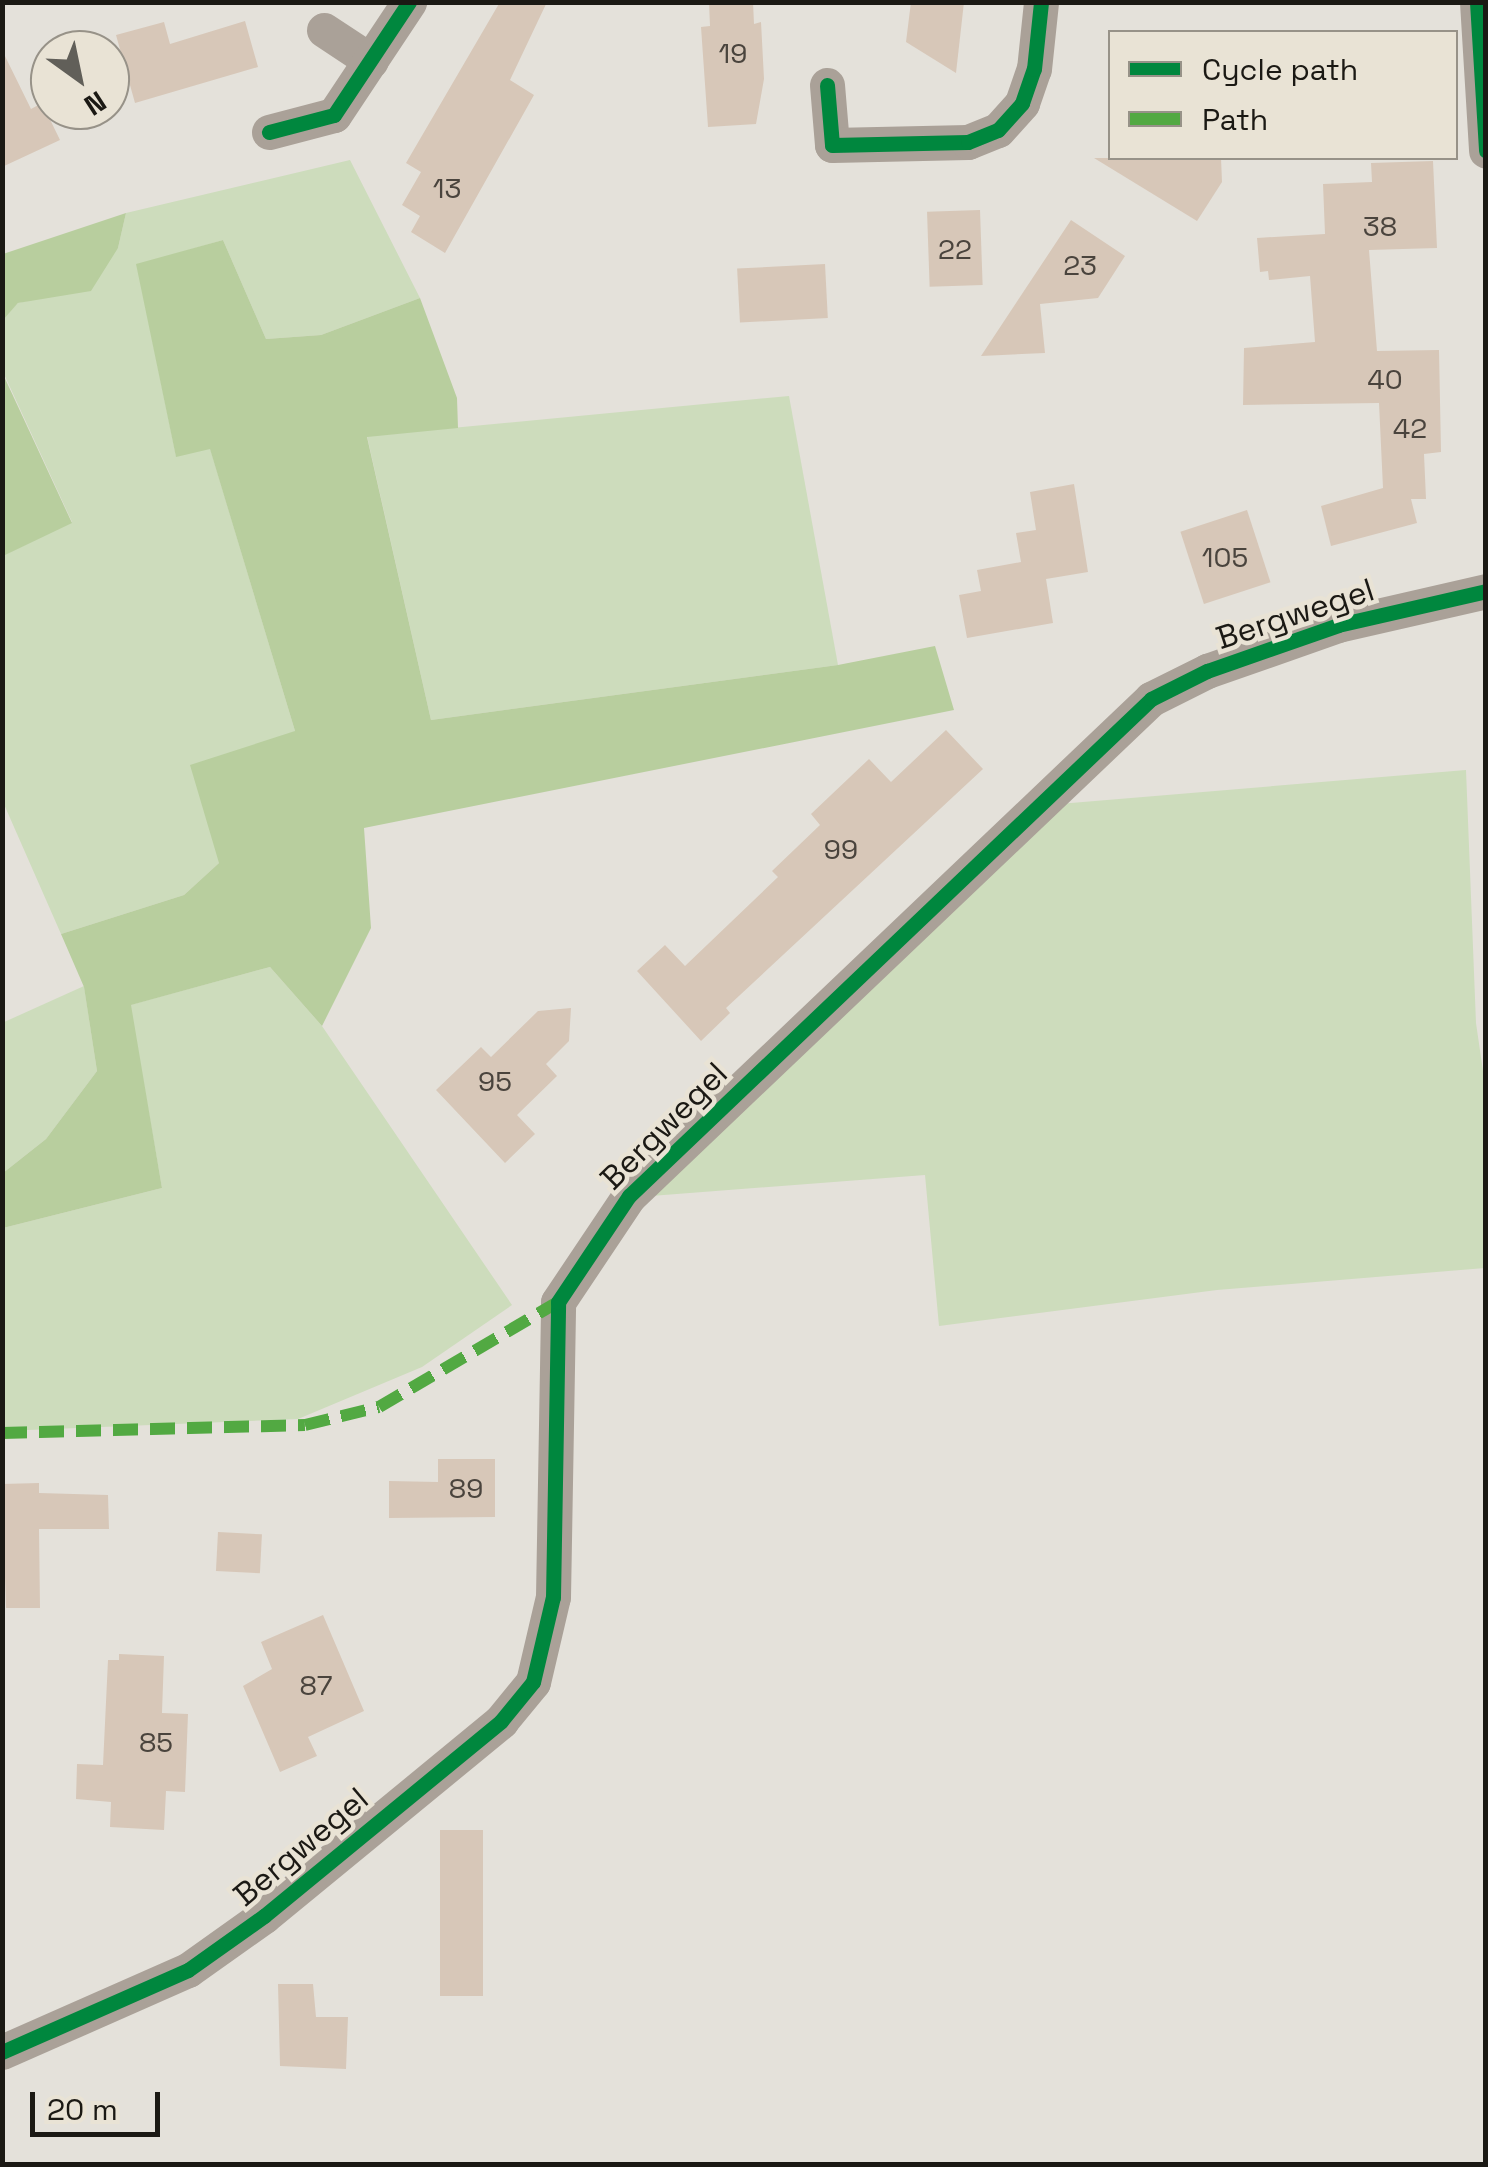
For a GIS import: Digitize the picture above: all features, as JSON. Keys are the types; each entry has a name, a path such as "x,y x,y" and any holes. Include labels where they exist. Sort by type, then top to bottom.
{"street":[{"path":"269,132 334,116 409,2"},
{"path":"827,85 832,145 968,142 998,130 1022,103 1034,69 1041,2"},
{"path":"1476,2 1486,151"},
{"path":"324,30 371,61"},
{"name":"Bergwegel","path":"2,2052 188,1970 264,1916 501,1721 534,1682 552,1597 558,1302 629,1196 1151,699 1208,671 1338,625 1486,591"}],"green space":[{"path":"350,160 420,298 321,335 266,339 223,240 137,265 176,456 210,448 295,731 219,863 184,895 61,934 3,802 2,556 72,522 3,372 2,320 18,303 44,297 118,248 126,213"},
{"path":"126,213 118,248 91,291 18,303 3,320 3,254"},
{"path":"223,240 266,339 321,335 420,298 457,398 458,428 367,437 431,720 838,665 935,646 954,710 364,828 371,928 322,1026 270,967 131,1005 162,1188 3,1228 3,1173 46,1139 97,1071 84,987 61,934 184,895 219,863 190,765 295,731 210,449 176,457 136,264"},
{"path":"2,372 72,523 3,556 2,556"},
{"path":"789,396 838,665 431,720 367,436"},
{"path":"1466,770 1476,1023 1486,1092 1485,1268 1217,1290 939,1326 925,1175 651,1196 1059,804"},
{"path":"270,967 322,1026 512,1305 422,1367 298,1419 3,1431 3,1228 162,1188 130,1005"},
{"path":"84,986 97,1071 46,1139 3,1173 2,1023"}],"building":[{"path":"500,2 547,2 510,80 534,95 445,253 411,232 420,216 402,205 421,172 406,163"},
{"path":"709,2 753,2 754,24 761,22 764,79 756,124 708,127 701,27 710,26"},
{"path":"911,2 964,2 956,73 906,42"},
{"path":"245,21 258,67 135,103 130,85 130,31 164,22 170,44"},
{"path":"2,50 30,107 30,130 55,130 60,140 2,167"},
{"path":"1094,158 1221,160 1222,182 1197,221"},
{"path":"1433,161 1437,248 1369,250 1377,351 1439,350 1441,452 1424,454 1426,499 1411,499 1417,523 1331,546 1321,506 1383,488 1379,403 1243,405 1244,348 1315,342 1310,276 1269,280 1268,271 1260,272 1257,238 1325,234 1323,184 1372,182 1371,163"},
{"path":"980,210 983,285 930,287 927,212"},
{"path":"1071,220 1125,256 1098,298 1040,304 1045,353 981,356"},
{"path":"825,264 828,318 740,323 737,269"},
{"path":"1074,484 1088,572 1046,579 1053,623 967,638 959,595 981,591 977,570 1021,562 1016,533 1036,530 1030,492"},
{"path":"1247,510 1270,582 1204,604 1180,532"},
{"path":"946,730 983,769 726,1008 730,1013 701,1041 637,971 665,945 685,966 778,877 772,871 820,825 811,814 869,759 891,782"},
{"path":"571,1008 569,1041 546,1064 557,1076 517,1115 535,1134 505,1163 436,1090 481,1047 491,1057 538,1011"},
{"path":"438,1459 495,1459 495,1517 389,1518 389,1481 438,1482"},
{"path":"39,1483 39,1493 108,1495 109,1529 39,1529 40,1608 6,1608 2,1484"},
{"path":"218,1532 262,1534 260,1573 216,1571"},
{"path":"323,1615 364,1711 308,1737 317,1756 280,1772 243,1686 272,1669 261,1642"},
{"path":"119,1654 164,1656 162,1713 188,1714 185,1792 166,1791 164,1830 110,1827 111,1802 76,1799 77,1764 103,1765 108,1660 119,1660"},
{"path":"440,1830 483,1830 483,1996 440,1996"},
{"path":"278,1984 313,1984 316,2017 348,2017 346,2069 280,2066"}],"marked path":[{"path":"2,1433 305,1425 379,1407 558,1302"}],"cycle path":[{"path":"269,132 334,115 409,2"},
{"path":"827,85 832,145 968,142 998,130 1022,103 1034,69 1041,2"},
{"path":"1477,2 1486,151"},
{"path":"2,2052 188,1970 264,1916 501,1721 533,1682 553,1597 558,1302 629,1196 1151,699 1207,671 1338,625 1486,591"}]}
